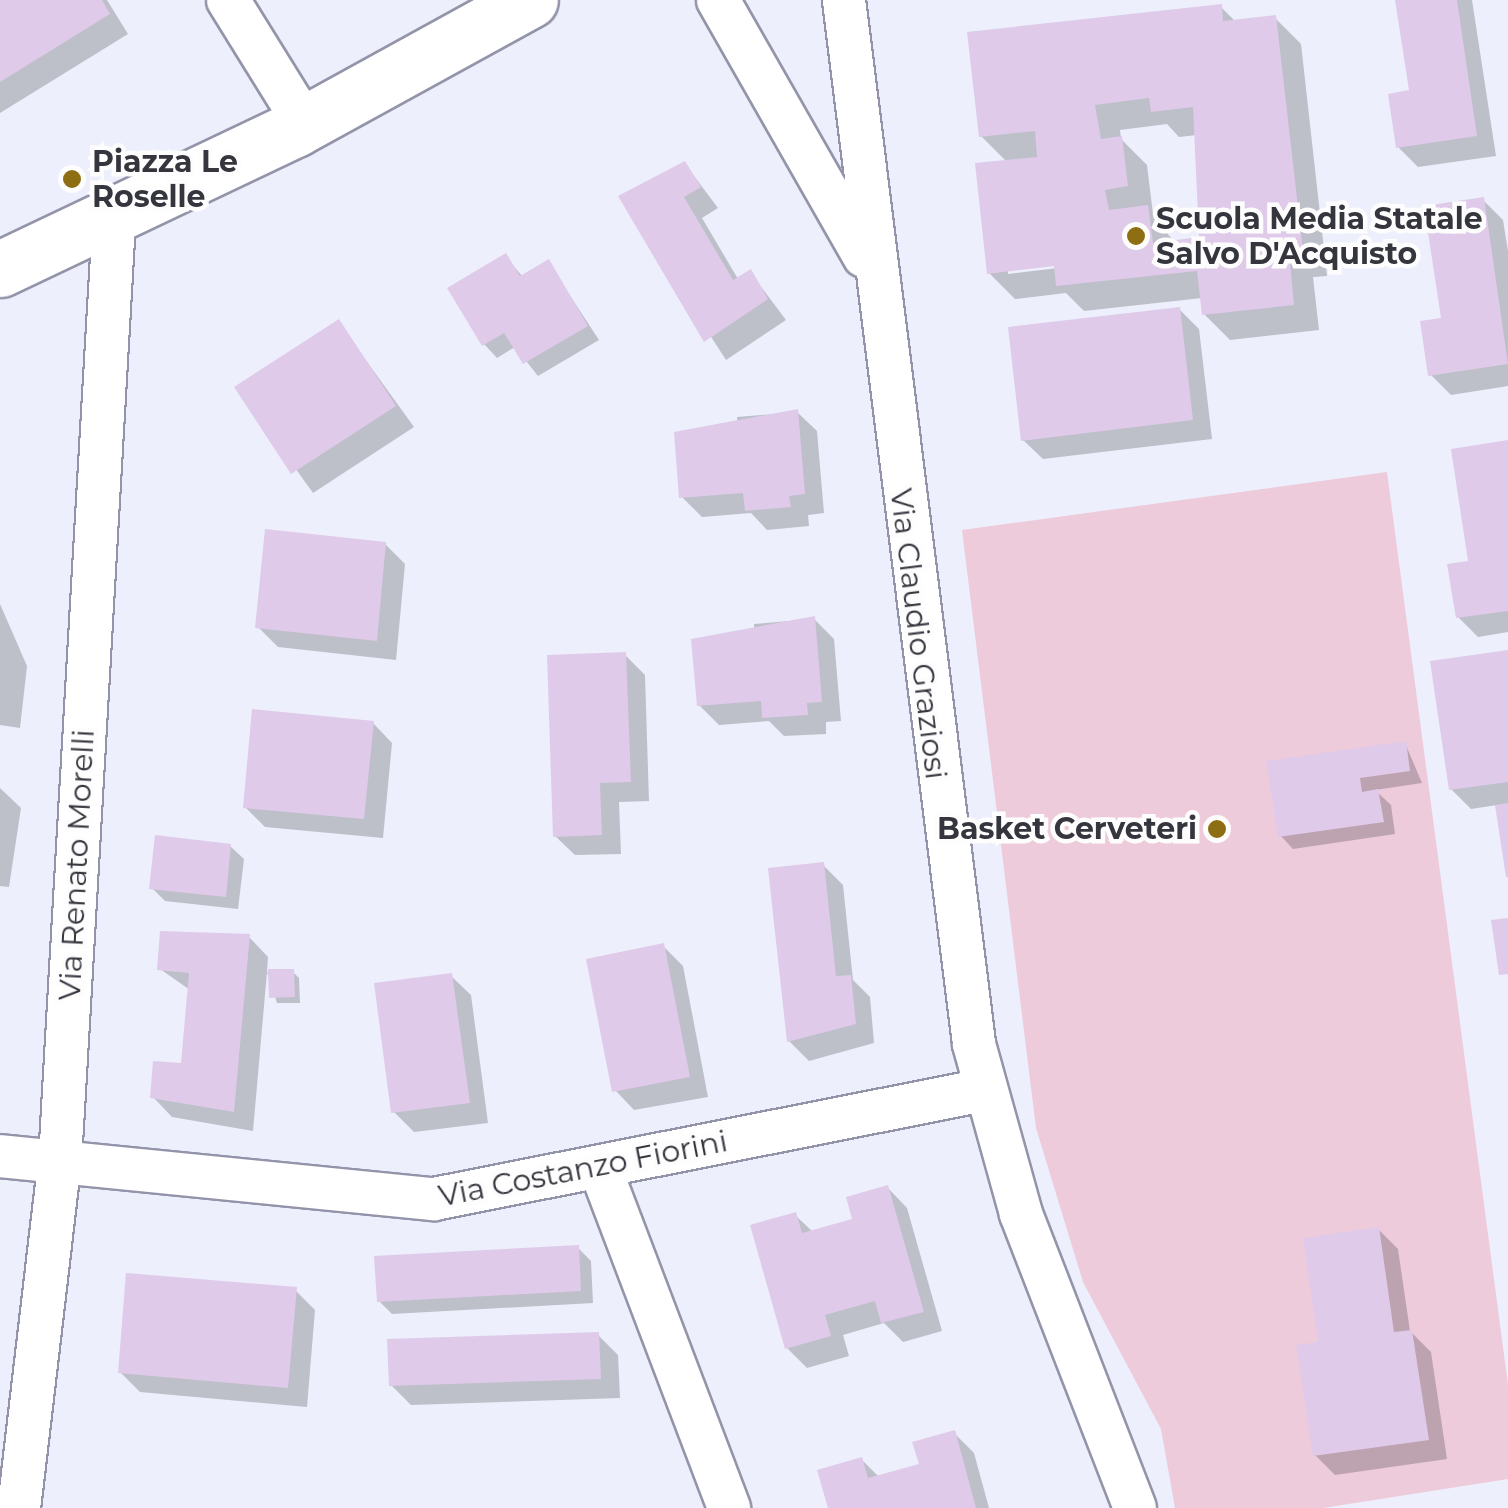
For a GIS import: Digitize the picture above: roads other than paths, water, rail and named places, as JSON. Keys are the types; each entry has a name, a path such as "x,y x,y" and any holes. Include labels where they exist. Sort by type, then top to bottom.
{"street":[{"path":"228,0 305,124"},
{"path":"0,269 114,221 305,124 530,0"},
{"path":"718,0 872,270"},
{"name":"Via Claudio Graziosi","path":"844,0 872,270 984,1090 1038,1265 1112,1430 1135,1508"},
{"name":"Via Renato Morelli","path":"19,1508 60,1161 114,221"},
{"name":"Via Costanzo Fiorini","path":"0,1156 405,1199 600,1168 984,1090"},
{"path":"600,1168 729,1508"}],"place":[{"name":"Piazza Le Roselle","path":"72,179"},
{"name":"Scuola Media Statale Salvo D'Acquisto","path":"1136,236"},
{"name":"Basket Cerveteri","path":"1217,829"}]}
